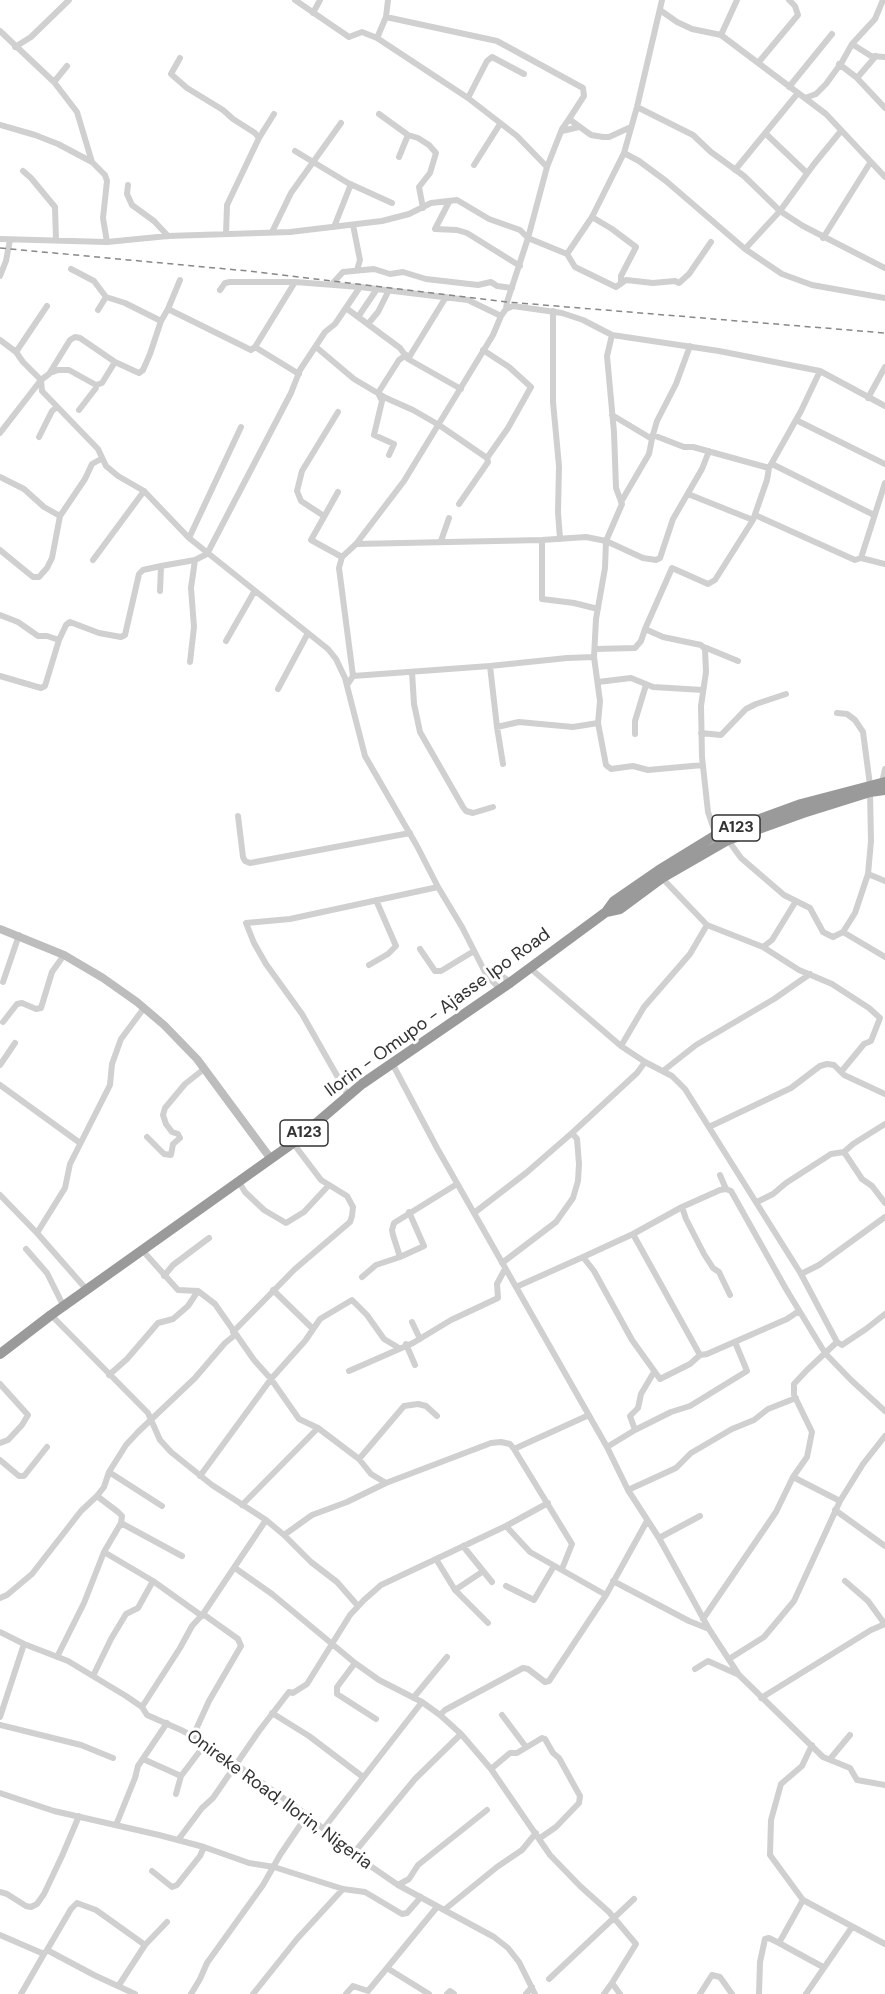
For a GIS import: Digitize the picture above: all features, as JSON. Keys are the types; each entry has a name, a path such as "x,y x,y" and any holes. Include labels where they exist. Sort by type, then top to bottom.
{"highway":[{"name":"Ilorin - Omupo - Ajasse Ipo Road","path":"0,1354 293,1143 348,1095 530,968 606,912 614,901 716,835 788,808 884,785"},
{"name":"Ilorin - Omupo - Ajasse Ipo Road","path":"606,912 620,909 662,878 728,840 870,789"}],"main road":[{"path":"0,929 64,955 120,988 144,1008 164,1025 204,1069 271,1159"}],"street":[{"path":"15,47 31,37 69,0"},
{"path":"295,0 349,37 362,32 377,38 468,98 517,136 547,167"},
{"path":"314,13 320,0"},
{"path":"377,38 386,17 388,0"},
{"path":"567,254 592,217 624,153 662,0"},
{"path":"758,63 798,15 795,6 789,0"},
{"path":"805,98 816,94 840,64 852,44 876,19 883,0"},
{"path":"721,35 735,1"},
{"path":"660,10 677,22 721,35 826,114 885,177"},
{"path":"347,686 353,676 339,568 342,556 356,544 404,481 493,335 506,309 520,266 547,167 562,131 584,96 583,88 497,41 386,17"},
{"path":"0,31 54,82 76,112 93,162"},
{"path":"789,87 832,34"},
{"path":"852,44 871,56 885,57"},
{"path":"857,78 876,56"},
{"path":"468,98 487,61 492,57 524,74"},
{"path":"180,58 171,74 259,138"},
{"path":"840,64 857,78 885,108"},
{"path":"54,82 67,66"},
{"path":"735,170 798,93"},
{"path":"637,107 693,135 711,152 744,176 780,211 823,238 885,268"},
{"path":"226,234 227,205 259,138 274,114"},
{"path":"379,114 408,135 423,141 436,153 430,173 419,187 423,208"},
{"path":"569,119 591,135 603,137 609,137 631,127"},
{"path":"273,232 291,193 341,123"},
{"path":"474,165 500,124"},
{"path":"0,125 42,138 93,162 105,175 107,181 103,218 107,242"},
{"path":"562,131 579,127"},
{"path":"745,249 780,211 841,130"},
{"path":"765,133 807,173"},
{"path":"399,157 408,135"},
{"path":"295,151 351,184 392,203"},
{"path":"624,153 666,181 745,249 782,274 812,285 885,298"},
{"path":"823,238 870,163"},
{"path":"23,171 55,207 56,240"},
{"path":"334,227 351,184"},
{"path":"128,185 127,194 132,205 154,221 168,236"},
{"path":"0,239 107,242 168,236 334,227 382,221 409,214 431,203 457,200 489,219 520,230 528,238 567,254 575,267 616,287 626,280 680,283 711,242"},
{"path":"449,202 435,229 467,233 520,266"},
{"path":"592,217 636,247 621,276 621,283"},
{"path":"353,225 360,260 357,270"},
{"path":"0,276 10,240"},
{"path":"71,269 94,281 106,297 125,303 161,321"},
{"path":"332,284 343,272 374,269 390,274 403,272 426,279 478,285 491,282 497,286 512,288"},
{"path":"49,374 69,340 75,337 80,338 115,362 139,373 143,370 161,321 180,280"},
{"path":"220,290 225,283 230,282 332,284 468,300 501,316"},
{"path":"168,309 251,350 295,282"},
{"path":"0,675 41,688 45,686 66,625 70,622 122,638 125,635 139,574 143,570 195,560 207,554 299,374 325,332 335,324 360,287"},
{"path":"358,317 377,289"},
{"path":"368,324 378,312 389,290"},
{"path":"98,310 106,297"},
{"path":"378,393 399,360 407,357 446,297"},
{"path":"16,352 47,306"},
{"path":"506,309 513,306 553,311 583,320 612,335 690,346 820,370 885,406"},
{"path":"346,308 400,348 407,357 461,389"},
{"path":"553,311 553,402 559,466 560,539"},
{"path":"612,335 607,356 616,488 621,507 606,541 594,657 598,682 598,723 606,765 609,769 633,766 648,771 703,765"},
{"path":"0,340 16,352 22,362 41,380 42,391 98,449 101,459 118,476 144,491 207,554 328,649 336,659 347,686 365,756 410,833 487,976 500,989"},
{"path":"621,502 649,454 657,421 676,384 690,346"},
{"path":"255,347 299,374"},
{"path":"316,347 354,379 439,425 487,458"},
{"path":"459,504 488,462 487,458 508,428 531,387 483,350"},
{"path":"0,433 41,380 49,374 58,370 69,370 96,385 102,383 115,362"},
{"path":"868,398 885,367"},
{"path":"595,649 638,646 672,568 711,584 754,517 771,466 820,370"},
{"path":"79,410 96,385"},
{"path":"378,393 382,400 374,435 394,444 389,455"},
{"path":"39,437 52,411 57,407"},
{"path":"324,516 301,501 297,491 302,471 338,412"},
{"path":"612,415 653,437 684,447 693,447 771,466 874,515"},
{"path":"796,420 885,464"},
{"path":"189,538 241,427"},
{"path":"356,544 586,537 606,541 650,560 660,558 673,519 709,451"},
{"path":"0,550 33,577 39,577 52,558 60,516 85,479 92,464 101,459"},
{"path":"0,477 24,489 44,507 60,516"},
{"path":"861,558 885,483"},
{"path":"93,560 144,491"},
{"path":"338,492 311,540 342,556"},
{"path":"688,494 754,517 855,560 861,558 885,564"},
{"path":"441,541 449,518"},
{"path":"542,540 542,599 598,609"},
{"path":"190,662 194,627 191,588 195,560"},
{"path":"160,591 161,566"},
{"path":"226,641 254,592"},
{"path":"0,615 18,622 38,636 59,640"},
{"path":"645,629 663,637 704,647 738,661"},
{"path":"278,689 308,633"},
{"path":"704,647 706,672 701,733 703,765 708,812 716,835"},
{"path":"353,676 594,657"},
{"path":"490,666 503,764"},
{"path":"412,672 414,704 420,732 463,807 466,811 473,813 493,807"},
{"path":"598,682 631,678 653,687 703,690"},
{"path":"636,734 635,721 646,685"},
{"path":"701,733 721,735 746,709 786,694"},
{"path":"728,840 732,849 784,895 810,908 816,915 823,932 833,937 843,932 855,913 868,874 871,841 870,789 863,732 855,720 847,714 837,713"},
{"path":"497,727 519,722 573,727 598,723"},
{"path":"884,785 885,770"},
{"path":"238,816 243,856 245,861 250,863 410,833"},
{"path":"868,874 885,881"},
{"path":"662,878 707,924 763,947 799,970 869,1008 880,1018 871,1041 864,1044 841,1072"},
{"path":"348,1095 302,1014 260,954 246,923 290,919 438,887"},
{"path":"369,965 388,954 396,946 376,900"},
{"path":"763,947 772,940 796,901"},
{"path":"621,1046 644,1007 690,954 707,924"},
{"path":"843,932 885,957"},
{"path":"3,982 19,935"},
{"path":"420,949 435,971 441,971 474,951"},
{"path":"3,1022 17,1004 22,1003 36,1009 41,1008 52,972 64,955"},
{"path":"530,968 621,1046 672,1076 685,1089 801,1274 837,1342 842,1345 885,1314"},
{"path":"663,1071 696,1045 774,999 810,974"},
{"path":"487,976 500,975 510,982"},
{"path":"37,1233 65,1188 70,1164 110,1085 112,1064 121,1039 144,1008"},
{"path":"0,1065 15,1043"},
{"path":"474,1213 526,1173 572,1133 637,1073 645,1062"},
{"path":"391,1063 503,1266 607,1447 628,1490 659,1538 703,1619 739,1675 823,1757 850,1768 857,1780 885,1785"},
{"path":"709,1127 791,1088 820,1066 827,1064 834,1065 850,1078 885,1094"},
{"path":"147,1137 164,1154 171,1155 173,1144 180,1138 166,1124 163,1115 165,1108 185,1084 204,1069"},
{"path":"0,1085 80,1143"},
{"path":"757,1202 773,1194 831,1154 844,1152 885,1124"},
{"path":"348,1371 420,1339 450,1320 498,1298 497,1284 503,1266 556,1222 573,1198 578,1181 579,1164 577,1139 572,1133"},
{"path":"0,1598 32,1574 81,1511 97,1496 126,1445 234,1334 273,1290 350,1222 353,1207 347,1196 321,1180 293,1143"},
{"path":"844,1152 862,1179 872,1186 885,1203"},
{"path":"720,1174 726,1189 730,1191 825,1353 885,1411"},
{"path":"238,1182 264,1210 286,1223 304,1212 329,1185"},
{"path":"400,1257 392,1227 394,1223 457,1184"},
{"path":"516,1287 633,1234 682,1207 726,1189"},
{"path":"0,1195 87,1290"},
{"path":"682,1207 704,1254 713,1268 719,1272 730,1295"},
{"path":"362,1277 376,1265 424,1246 409,1212"},
{"path":"801,1274 819,1265 885,1217"},
{"path":"633,1234 700,1355"},
{"path":"164,1276 173,1265 209,1238"},
{"path":"26,1249 47,1274 64,1307"},
{"path":"143,1251 178,1290 198,1291 215,1304 234,1334 271,1379 299,1419 318,1428 359,1459 371,1474 386,1483"},
{"path":"583,1257 594,1271 632,1340 660,1379 690,1364 700,1355 735,1342 799,1311"},
{"path":"273,1290 312,1328"},
{"path":"110,1375 158,1323 173,1319 188,1306 198,1291"},
{"path":"200,1476 271,1379 305,1341 312,1328 326,1315 352,1300 367,1315 384,1339 399,1348"},
{"path":"51,1316 152,1419 160,1440 200,1476 284,1535 311,1562 337,1582 357,1606"},
{"path":"412,1322 420,1339"},
{"path":"381,1347 384,1339"},
{"path":"607,1447 671,1412 690,1406 747,1371 735,1342"},
{"path":"703,1619 776,1512 793,1477 807,1457 813,1435 793,1390 794,1384 837,1342"},
{"path":"406,1344 415,1365"},
{"path":"635,1430 630,1416 638,1408 641,1394 654,1372"},
{"path":"0,1384 28,1414 22,1425 8,1440 0,1443"},
{"path":"628,1490 676,1468 691,1453 754,1420 768,1409 796,1398"},
{"path":"359,1459 404,1407 418,1404 426,1406 437,1416"},
{"path":"514,1449 589,1415"},
{"path":"242,1505 318,1428"},
{"path":"729,1659 764,1637 794,1601 840,1501 863,1464 884,1439"},
{"path":"284,1535 312,1515 347,1502 386,1483 491,1443 501,1442 510,1444 514,1449 572,1544 562,1569"},
{"path":"0,1460 19,1476 24,1476 47,1447"},
{"path":"109,1472 162,1506"},
{"path":"793,1477 840,1501"},
{"path":"57,1657 84,1603 104,1552 121,1523 122,1516 97,1496"},
{"path":"178,1840 202,1808 213,1798 289,1692 293,1693 307,1684 357,1606 381,1585 506,1526 548,1503"},
{"path":"835,1510 885,1546"},
{"path":"659,1538 700,1516"},
{"path":"142,1707 192,1626 203,1615 266,1521"},
{"path":"440,1715 445,1710 524,1668 545,1682 549,1681 606,1594 647,1521"},
{"path":"121,1523 182,1556"},
{"path":"506,1526 530,1552 606,1594"},
{"path":"463,1546 492,1582"},
{"path":"104,1552 153,1581 238,1639 241,1646 209,1701 193,1736"},
{"path":"436,1558 455,1590 488,1623"},
{"path":"506,1586 534,1600 554,1566"},
{"path":"235,1568 272,1594 355,1663 379,1680 422,1702 461,1734 491,1769 550,1855 614,1917 636,1944 604,1994"},
{"path":"455,1590 483,1572"},
{"path":"93,1676 126,1614 138,1608 153,1581"},
{"path":"613,1581 709,1629"},
{"path":"762,1698 885,1623 868,1601 844,1581"},
{"name":"Onireke Road, Ilorin, Nigeria","path":"0,1632 68,1661 126,1695 142,1707 147,1715 206,1743 307,1815 353,1854 398,1885 494,1937 508,1948 519,1962 533,1990"},
{"path":"0,1718 24,1644"},
{"path":"414,1697 447,1657"},
{"path":"694,1669 708,1661 739,1675"},
{"path":"355,1663 337,1687 338,1694 376,1719"},
{"path":"324,1828 422,1702"},
{"path":"272,1713 309,1736 363,1777"},
{"path":"502,1715 526,1747"},
{"path":"116,1825 138,1766 167,1723"},
{"path":"0,1725 81,1745 113,1758"},
{"path":"353,1854 415,1779 461,1734"},
{"path":"830,1759 850,1735"},
{"path":"346,1994 352,1986 368,1991 440,1909 538,1836 565,1819 579,1803 580,1796 559,1758 553,1753 545,1739 542,1738 517,1753 510,1753 491,1769"},
{"path":"176,1794 181,1776 206,1743"},
{"path":"812,1745 802,1766 781,1784 771,1820 770,1855 803,1900 885,1944"},
{"path":"143,1759 181,1776"},
{"path":"0,1793 54,1811 178,1840 249,1863 274,1867 343,1889 365,1892 402,1914 407,1913 421,1897"},
{"path":"398,1885 409,1879 418,1865 487,1810"},
{"path":"191,1994 201,1979 207,1963 259,1892 307,1815"},
{"path":"0,1892 26,1906 31,1907 37,1904 44,1894 79,1816"},
{"path":"152,1871 172,1887 177,1885 200,1856 204,1847"},
{"path":"253,1994 297,1939 343,1889"},
{"path":"549,1979 634,1899"},
{"path":"779,1943 803,1900"},
{"path":"21,1994 71,1909 77,1903 96,1910 145,1945"},
{"path":"118,1985 145,1945 167,1922"},
{"path":"806,1994 852,1927"},
{"path":"0,1935 45,1952 135,1994"},
{"path":"759,1994 760,1962 765,1939 769,1938 823,1967"},
{"path":"387,1968 429,1994"},
{"path":"700,1994 712,1975 720,1977 732,1994"},
{"path":"612,1983 620,1994"},
{"path":"526,1994 533,1990"},
{"path":"447,1994 450,1991 454,1994"}],"railway":[{"path":"0,248 248,271 507,302 885,333"}]}
